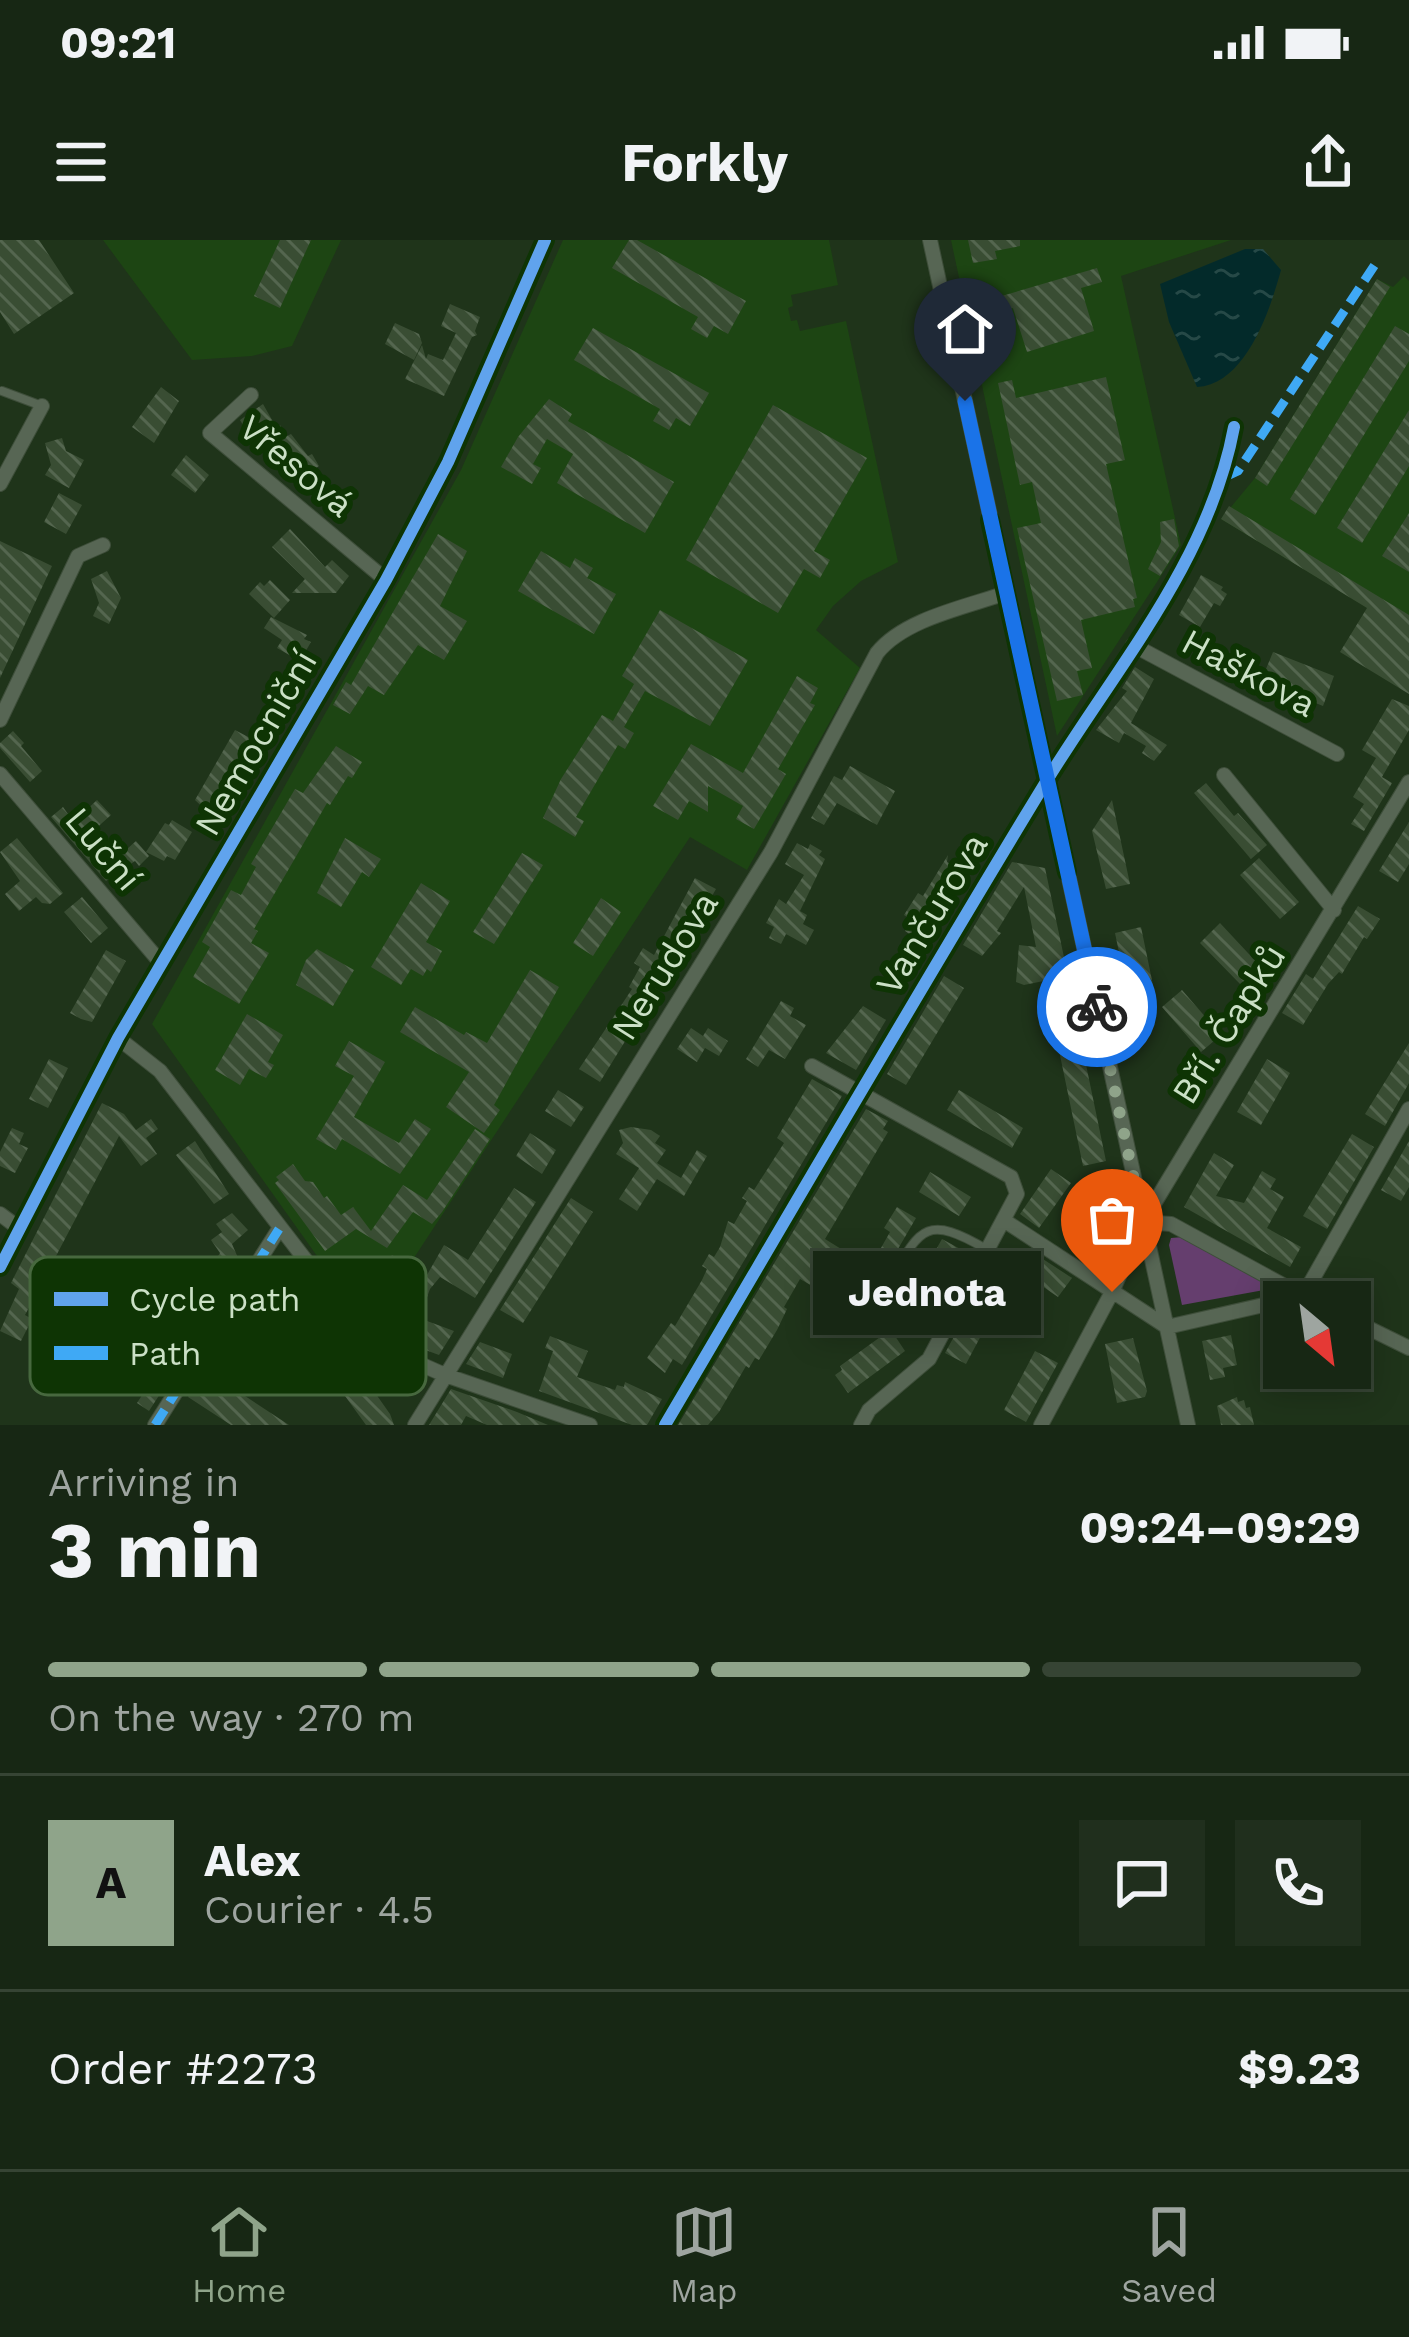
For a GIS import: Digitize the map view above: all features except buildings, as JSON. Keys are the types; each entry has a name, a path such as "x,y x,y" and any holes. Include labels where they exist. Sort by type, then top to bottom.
{"street":[{"name":"Nemocniční","path":"0,1268 118,1038 386,580 448,462 545,240"},
{"path":"930,240 1188,1425"},
{"name":"Vřesová","path":"251,395 210,433 386,580"},
{"path":"0,484 42,406"},
{"name":"Vančurova","path":"665,1425 1046,781 1192,554 1225,477 1234,428"},
{"path":"0,721 78,556 103,545"},
{"name":"Nerudova","path":"415,1425 770,852 877,653 915,627 1006,593"},
{"name":"Haškova","path":"1133,645 1337,754"},
{"name":"Luční","path":"0,774 161,963"},
{"path":"1224,775 1334,910"},
{"name":"Bří. Čapků","path":"1041,1425 1112,1292 1143,1222 1409,782"},
{"path":"118,1038 160,1071 302,1257"},
{"path":"812,1066 1010,1177 1017,1194 929,1359 869,1410 861,1425"},
{"path":"1318,1281 1409,1109"},
{"path":"0,1214 20,1229"},
{"path":"1005,1221 1166,1327 1263,1308"},
{"path":"1143,1222 1171,1224 1276,1281"},
{"path":"261,1257 279,1228"},
{"path":"1371,1329 1409,1348"},
{"path":"426,1367 590,1425"},
{"path":"155,1425 174,1395"}],"lane":[{"path":"2,391 42,406"},
{"path":"941,1336 893,1306 887,1285 914,1239 936,1229 952,1229 986,1249"}],"shaded area":[{"path":"103,240 341,240 292,346 252,356 192,360"},
{"path":"563,240 829,240 838,285 791,295 793,306 788,308 800,331 846,321 898,562 861,581 833,606 816,630 860,668 747,870 690,837 415,1257 318,1257 152,1024 461,470"},
{"path":"951,240 1231,240 1121,276 1181,545 1057,736"},
{"path":"1404,276 1409,281 1409,633 1221,519 1255,478 1377,279 1393,287"},
{"path":"1183,1237 1259,1277 1263,1290 1182,1305 1171,1238"}],"water":[{"path":"1245,249 1263,249 1281,270 1270,305 1242,359 1214,383 1197,387 1169,322 1160,284"}],"marked path":[{"path":"1225,477 1238,471 1378,260"},
{"path":"261,1257 279,1229"},
{"path":"155,1425 174,1395"}],"cycle path":[{"path":"0,1267 118,1038 386,580 448,462 545,240"},
{"path":"665,1425 996,865 1156,614 1204,524 1234,427"},
{"path":"990,520 1067,872"}],"way so far":[{"path":"1097,1007 1143,1222 1112,1292"}],"place":[{"name":"Jednota","path":"1112,1292"}],"route":[{"path":"965,401 1097,1007"}]}
